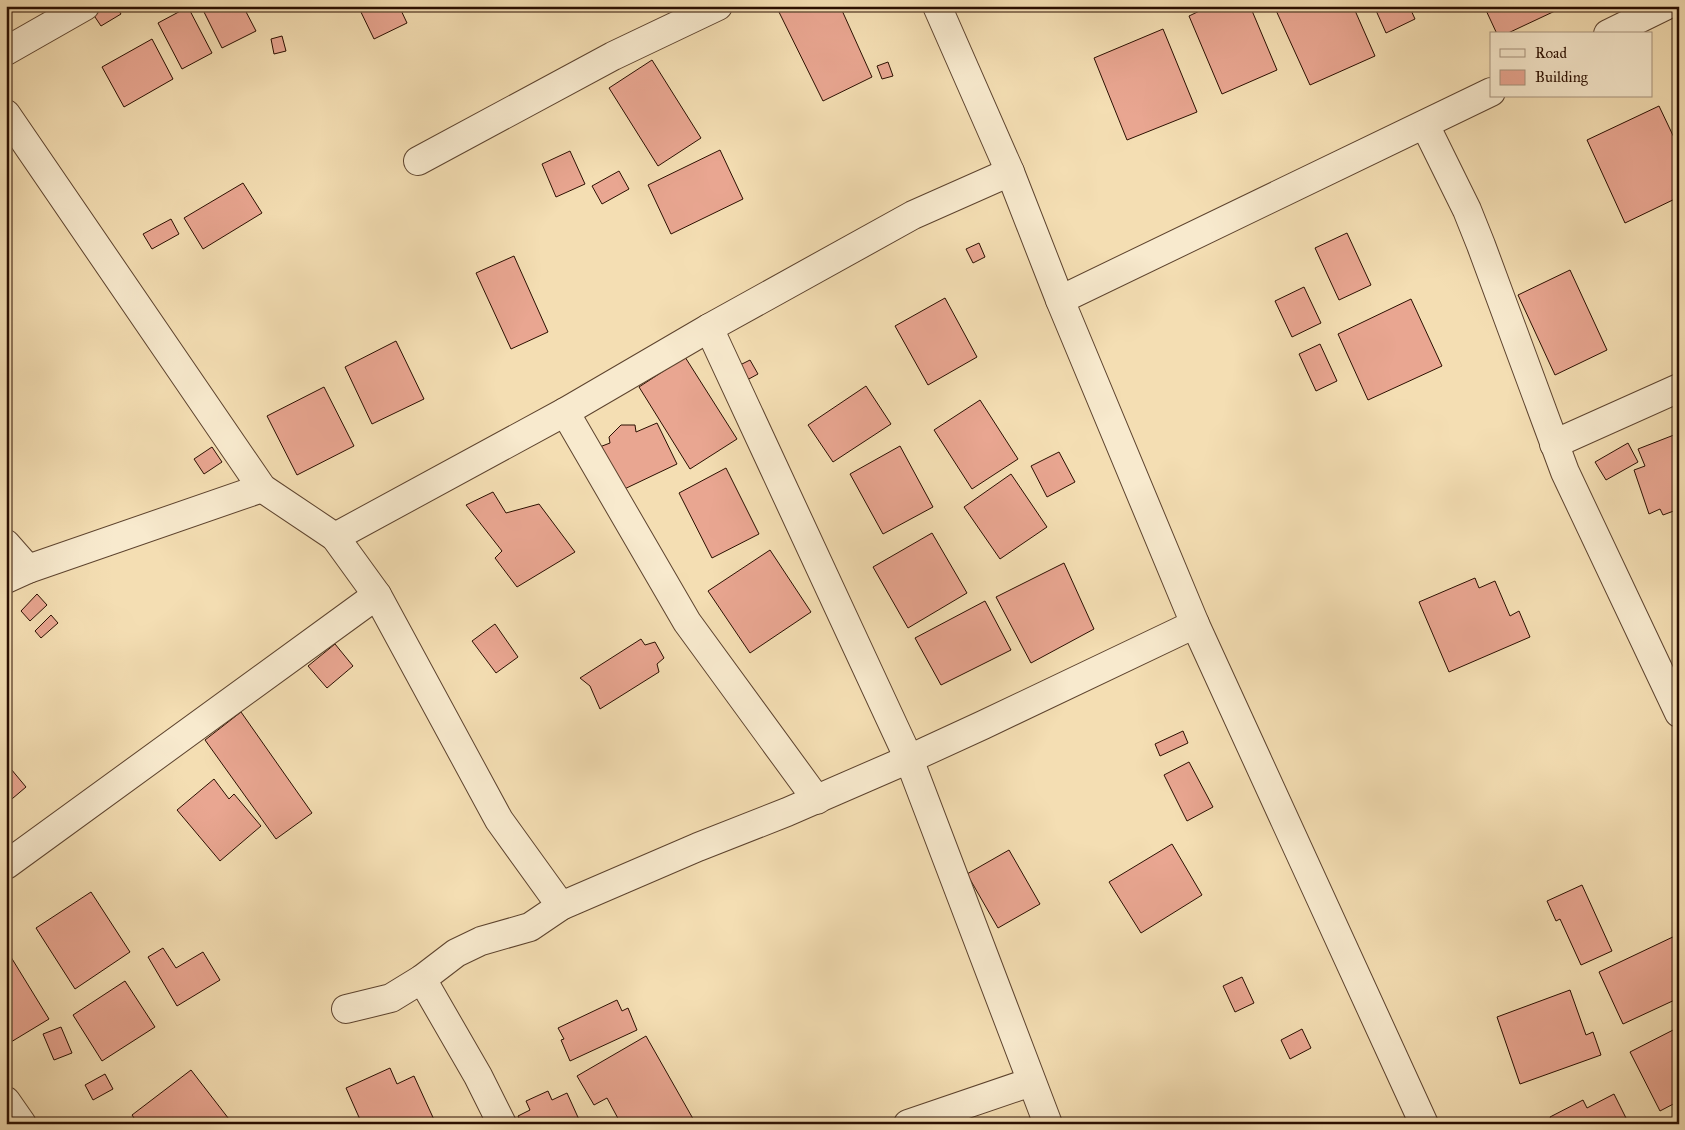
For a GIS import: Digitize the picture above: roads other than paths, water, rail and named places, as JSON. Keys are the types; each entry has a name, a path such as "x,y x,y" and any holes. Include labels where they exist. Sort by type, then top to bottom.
{"street":[{"path":"6,52 85,6"},
{"path":"418,161 613,56 718,6"},
{"path":"937,6 1010,172 1060,300 1195,624 1424,1124"},
{"path":"1612,32 1657,8"},
{"path":"1060,300 1490,92"},
{"path":"6,114 262,488 335,537 377,596 499,820 561,906"},
{"path":"1425,125 1481,245 1565,472 1679,713"},
{"path":"335,537 565,412 709,328 913,214 1010,172"},
{"path":"709,328 909,759 1048,1124"},
{"path":"1554,444 1679,388"},
{"path":"565,412 687,622 817,800"},
{"path":"6,544 17,574 262,488"},
{"path":"6,865 377,596"},
{"path":"346,1009 391,998 422,979 456,953 481,941 530,927 561,906 698,847 817,800 992,721 1195,624"},
{"path":"422,979 478,1076 502,1124"},
{"path":"908,1124 1031,1082"},
{"path":"6,1101 22,1124"}]}
